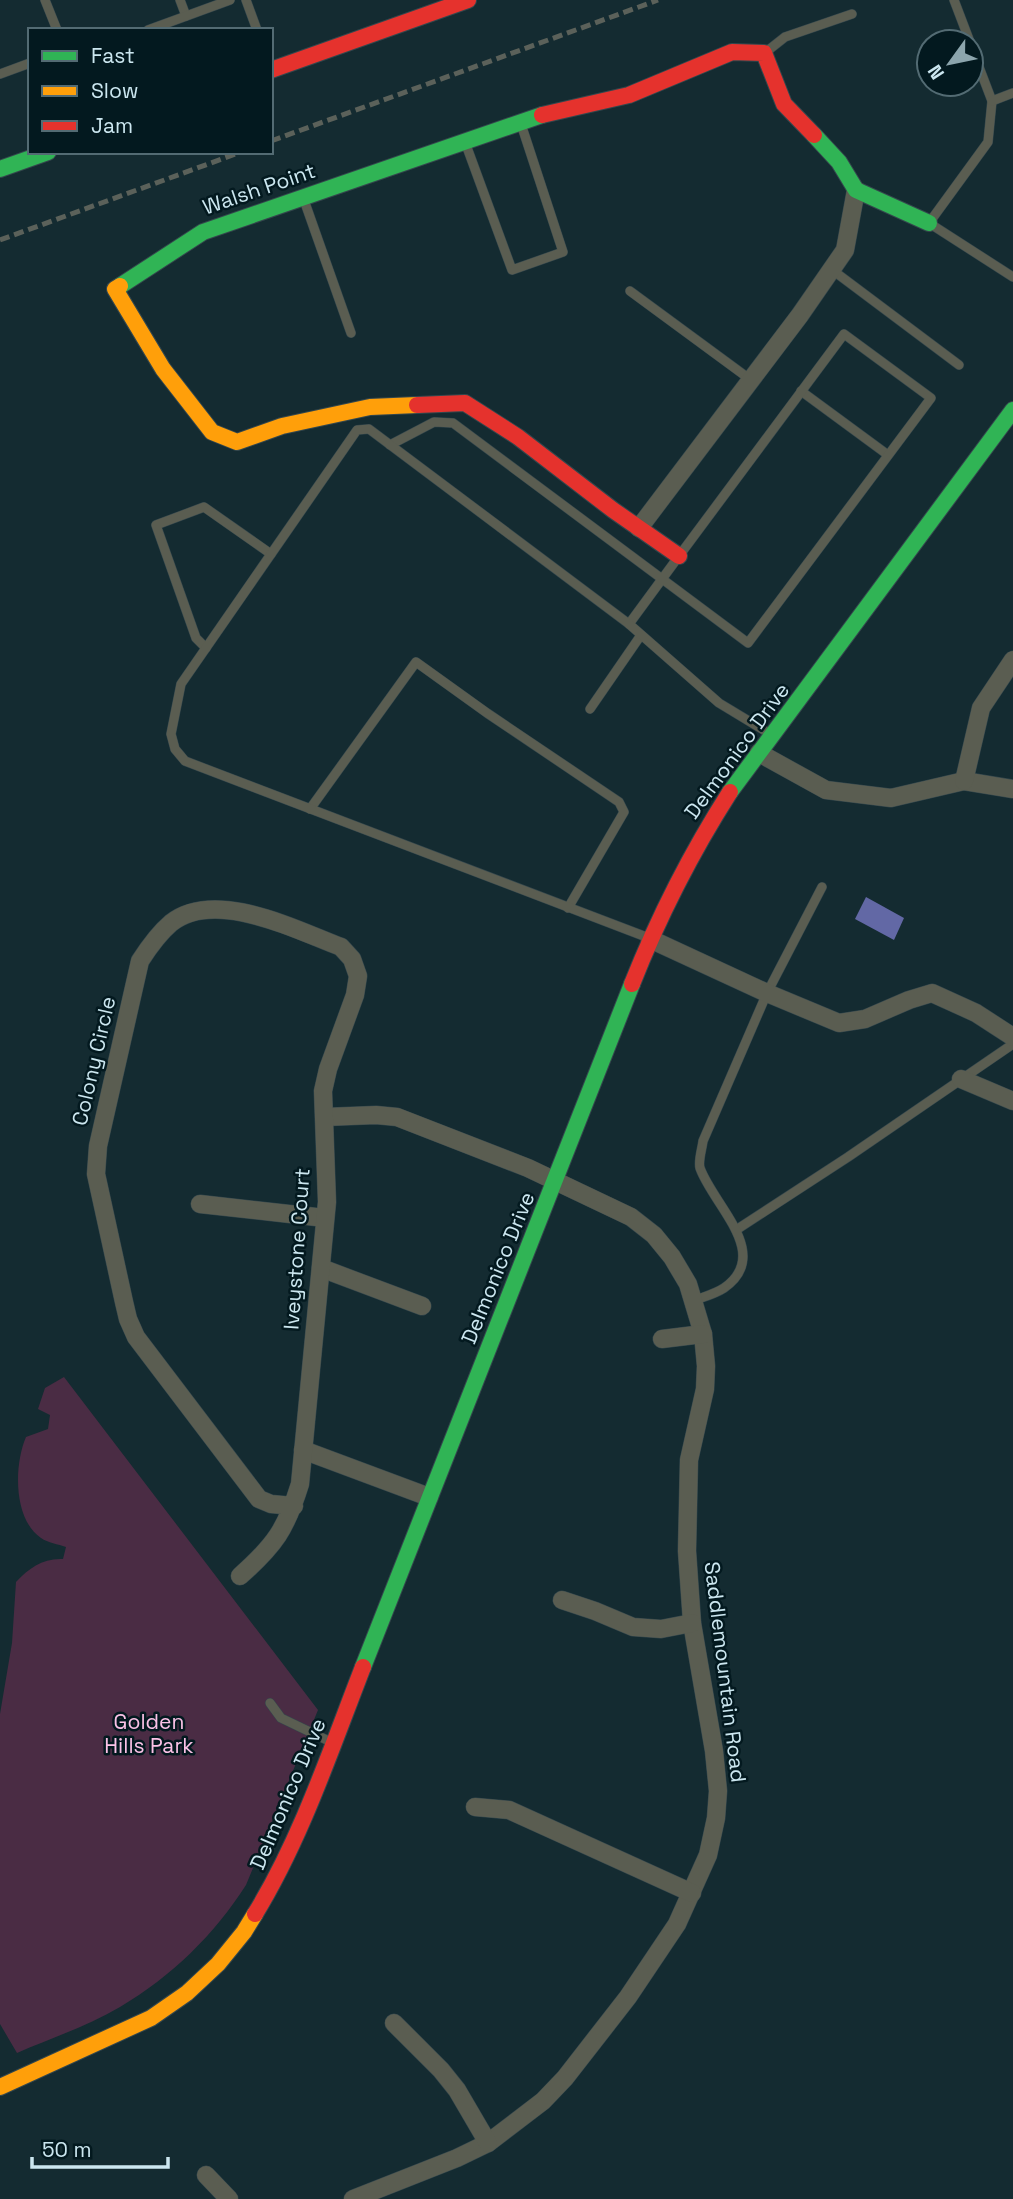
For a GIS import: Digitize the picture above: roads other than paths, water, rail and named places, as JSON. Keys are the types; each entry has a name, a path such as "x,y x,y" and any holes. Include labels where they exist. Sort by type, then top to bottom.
{"street":[{"path":"273,69 468,0"},
{"name":"Walsh Point","path":"679,556 518,437 465,403 370,407 282,426 236,442 212,432 163,369 115,289 203,232 520,121 629,95 732,52 764,53"},
{"path":"764,53 784,104 839,162 856,190 929,223"},
{"path":"0,169 42,154"},
{"path":"639,528 800,315 845,250 856,190"},
{"name":"Delmonico Drive","path":"0,2087 151,2018 210,1972 256,1916 278,1874 333,1742 650,939 672,891 701,837 759,752 1013,410"},
{"path":"964,781 981,708 1013,660"},
{"path":"759,752 827,790 891,798 964,781 1013,789"},
{"name":"Colony Circle","path":"293,1506 271,1504 259,1499 135,1337 128,1319 96,1174 98,1146 140,961 153,941 173,922 191,913 215,909 244,911 341,947 352,959 358,976 355,995 325,1080 325,1117"},
{"path":"650,939 839,1023 865,1019 932,993 976,1013 1013,1037"},
{"path":"961,1079 1013,1101"},
{"path":"325,1117 397,1117 555,1181"},
{"name":"Iveystone Court","path":"240,1576 267,1552 279,1536 300,1484 326,1218 325,1117"},
{"name":"Saddlemountain Road","path":"353,2199 488,2143 543,2101 565,2078 642,1976 677,1924 708,1855 716,1818 718,1791 714,1751 692,1623 687,1551 689,1460 705,1389 706,1366 702,1334 688,1284 654,1235 631,1217 555,1181"},
{"path":"200,1204 326,1218"},
{"path":"321,1268 422,1306"},
{"path":"662,1339 702,1334"},
{"path":"303,1450 429,1497"},
{"path":"562,1600 633,1627 661,1629 692,1623"},
{"path":"475,1807 509,1810 692,1893"},
{"path":"394,2023 457,2090 488,2143"},
{"path":"206,2175 229,2199"}],"lane":[{"path":"45,0 56,28"},
{"path":"180,0 186,16"},
{"path":"154,28 230,0"},
{"path":"246,0 256,28"},
{"path":"954,0 964,28"},
{"path":"764,53 785,37 852,14"},
{"path":"0,74 28,64"},
{"path":"985,83 992,101 988,142 929,223 1013,277"},
{"path":"992,101 1013,93"},
{"path":"464,141 512,270 563,252 520,121"},
{"path":"303,199 351,333"},
{"path":"831,269 959,365"},
{"path":"630,291 751,380"},
{"path":"390,445 434,422 453,423 662,579 748,643 931,398 844,334 801,391 662,579 628,624"},
{"path":"801,391 888,455"},
{"path":"650,939 186,761 175,749 171,734 181,684 358,430 369,429 628,624 719,703 772,735"},
{"path":"206,648 196,638 156,525 204,507 271,554"},
{"path":"590,709 641,635"},
{"path":"310,809 416,662 619,802 624,812 568,908"},
{"path":"693,1301 722,1289 740,1274 743,1254 737,1230 699,1166 703,1141 767,993 822,887"},
{"path":"737,1230 1013,1044"},
{"path":"270,1703 281,1718 333,1742"}],"water":[{"path":"866,897 904,918 894,940 855,919"}],"railway":[{"path":"273,140 658,0"},
{"path":"0,240 236,154"}],"park label":[{"name":"Golden Hills Park","path":"149,1734"}]}
